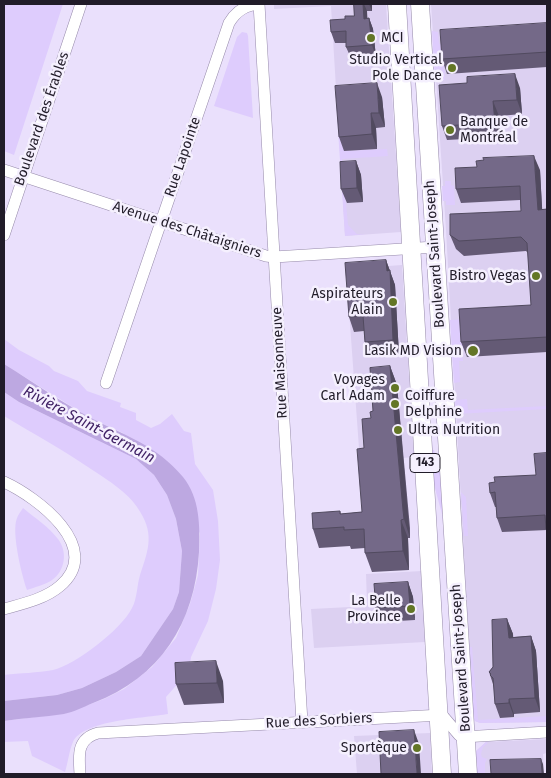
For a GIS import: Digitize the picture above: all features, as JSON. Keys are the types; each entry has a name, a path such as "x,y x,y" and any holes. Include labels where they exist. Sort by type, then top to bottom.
{"main road":[{"name":"Boulevard Saint-Joseph","path":"397,4 442,774"},
{"name":"Boulevard Saint-Joseph","path":"420,4 468,774"}],"street":[{"name":"Boulevard des Érables","path":"4,235 81,4"},
{"name":"Rue Lapointe","path":"106,383 230,21 239,10 258,4"},
{"name":"Rue Maisonneuve","path":"258,4 302,722"},
{"name":"Avenue des Châtaigniers","path":"4,170 258,254 274,257 435,247"},
{"path":"4,482 24,492 52,515 68,533 75,551 72,570 61,586 39,598 4,609"},
{"path":"439,715 444,716 460,735 466,737 547,732"},
{"name":"Rue des Sorbiers","path":"80,774 80,753 84,740 98,733 439,715"}],"shaded area":[{"path":"4,4 63,4 14,155 4,151"},
{"path":"274,4 386,4 401,232 345,236 331,6 274,9"},
{"path":"431,4 547,4 547,722 480,723 475,721 473,717 446,230"},
{"path":"432,31 438,32 439,44 443,44 445,80 435,81"},
{"path":"242,32 247,33 248,36 253,118 214,106 237,37"},
{"path":"336,100 340,100 344,151 387,149 388,156 342,159 348,225 357,234 366,234 345,236"},
{"path":"445,181 451,181 451,185 454,186 455,205 446,205 446,201 443,201 442,186 445,186"},
{"path":"402,265 414,457 360,462 346,269"},
{"path":"547,313 462,351 463,361 459,361 460,382 454,383 450,320"},
{"path":"4,339 19,350 49,366 54,371 78,381 87,391 121,403 120,407 136,413 136,420 151,428 160,424 172,414 184,431 191,433 195,464 213,490 218,521 220,560 216,589 208,621 191,657 189,671 166,697 168,714 116,721 89,729 79,735 73,742 65,772 32,756 28,741 4,742 4,721 66,713 104,699 124,689 152,667 176,638 190,604 198,575 200,533 123,433 90,418 4,364"},
{"path":"4,392 19,402 136,459 154,475 167,495 176,519 182,551 179,592 173,609 141,656 116,672 82,688 57,695 4,701 4,675 47,671 62,667 85,654 119,626 134,604 149,541 143,516 123,492 72,456 4,416"},
{"path":"467,399 468,410 547,406 547,409 456,414 455,400"},
{"path":"431,450 434,450 441,477 445,514 442,514 434,485"},
{"path":"461,492 466,497 468,536 464,536"},
{"path":"23,508 58,539 64,555 60,572 52,580 27,590 20,565 15,533 17,518"},
{"path":"422,571 425,642 314,648 311,609 350,607 355,603 367,603 366,574"},
{"path":"470,647 472,647 478,720 547,716 547,722 480,723 475,721 473,717"},
{"path":"430,733 432,774 357,774 354,736"},
{"path":"547,739 547,753 543,754 544,774 477,774 476,751 486,742"},
{"path":"486,742 488,743 483,747 481,754 482,757 487,759 485,774 477,774 476,751"}],"water":[{"name":"Rivière Saint-Germain","path":"4,364 80,412 140,442 173,466 189,485 196,503 199,552 196,578 190,602 181,624 170,645 155,663 137,679 117,692 75,711 4,721 4,701 57,695 82,688 116,672 141,656 173,609 179,592 182,551 176,519 167,495 154,475 136,459 19,402 4,392"}],"building":[{"path":"354,4 363,4 364,19 369,18 372,45 346,47 346,31 331,32 330,20 354,16"},
{"path":"547,23 547,52 442,59 440,30"},
{"path":"515,74 517,100 493,101 495,123 442,126 439,85 467,83 467,77"},
{"path":"377,83 379,113 371,113 372,134 339,137 335,86"},
{"path":"534,156 538,210 547,209 547,337 461,342 459,309 531,305 527,243 521,237 459,241 450,235 450,214 521,211 520,186 456,189 455,168 477,167 476,161 484,160 483,158"},
{"path":"356,161 357,188 341,189 340,162"},
{"path":"386,260 387,271 390,270 393,340 365,342 363,316 349,317 345,263"},
{"path":"390,366 404,519 401,520 403,551 365,553 364,529 344,530 344,527 313,529 312,513 340,511 340,514 362,512 357,449 364,448 362,419 371,418 370,412 373,411 370,368"},
{"path":"547,453 547,528 545,515 497,518 495,492 490,493 489,483 495,482 494,477 536,475 534,454"},
{"path":"408,582 410,606 376,608 374,584"},
{"path":"507,619 509,638 531,636 535,698 509,699 509,703 495,704 493,678 489,672 493,667 492,620"},
{"path":"216,661 217,683 176,684 175,663"},
{"path":"414,730 417,774 381,774 379,732"},
{"path":"541,759 542,774 491,774 490,760"}],"place":[{"name":"MCI","path":"371,38"},
{"name":"Studio Vertical Pole Dance","path":"452,68"},
{"name":"Banque de Montréal","path":"450,130"},
{"name":"Bistro Vegas","path":"536,276"},
{"name":"Aspirateurs Alain","path":"393,302"},
{"name":"Lasik MD Vision","path":"473,351"},
{"name":"Voyages Carl Adam","path":"395,388"},
{"name":"Coiffure Delphine","path":"395,404"},
{"name":"Ultra Nutrition","path":"398,430"},
{"name":"La Belle Province","path":"411,609"},
{"name":"Sportèque","path":"417,748"}]}
